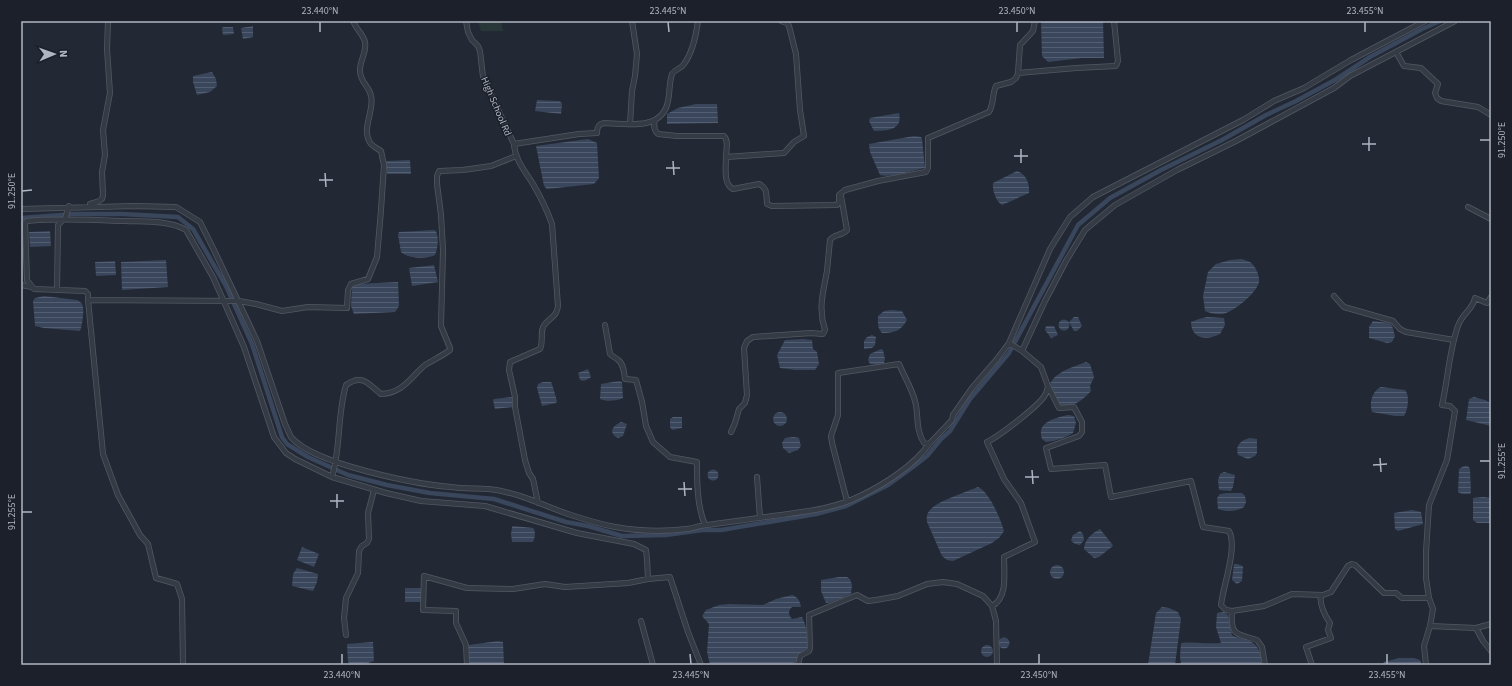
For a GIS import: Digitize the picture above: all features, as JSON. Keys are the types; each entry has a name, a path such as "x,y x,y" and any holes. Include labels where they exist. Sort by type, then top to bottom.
{"street":[{"path":"68,209 97,202 102,199 103,195 102,172 105,155 103,130 110,93 107,49 108,21"},
{"path":"88,300 239,301 282,311 308,307 347,308 348,290 351,284 368,279 375,265 382,210 384,165 383,155 380,149 371,144 369,140 368,120 372,98 369,89 362,83 360,73 360,62 364,54 365,42 353,21"},
{"name":"High School Rd","path":"466,21 468,32 480,51 483,77 488,90 514,144 579,134 594,134 596,133 600,124 604,123 630,124"},
{"path":"632,21 637,54 632,91 630,124 651,122 663,114 668,102 672,74 683,65 693,46 698,21"},
{"path":"726,157 784,153 794,142 804,136 800,110 796,54 789,26 787,23 781,21"},
{"path":"841,193 883,180 926,172 928,168 928,138 989,112 992,106 996,86 1011,82 1016,78 1018,73 1020,44 1033,31 1035,21"},
{"path":"1018,73 1116,66 1118,61 1114,21"},
{"path":"21,209 68,209 135,206 176,207 200,222 257,341 285,424 292,437 304,447 317,454 336,462 413,482 452,488 489,489 510,493 568,514 612,526 650,531 688,529 705,525 816,509 860,496 901,471 923,453 929,444 952,420 953,415 972,388 1009,343 1050,248 1070,217 1093,197 1243,120 1274,101 1304,88 1351,60 1425,21"},
{"path":"1022,351 1066,261 1085,230 1115,205 1171,173 1234,142 1334,88 1350,76 1456,21"},
{"path":"1396,52 1404,66 1421,68 1438,84 1436,93 1437,98 1441,101 1478,108 1491,115"},
{"path":"655,120 653,126 658,134 724,136 727,141 726,180 730,188 733,189 759,184 766,189 767,204 769,205 837,205 841,193"},
{"path":"514,144 516,156 534,185 552,224 558,306 558,312 545,324 542,330 542,346 540,349 510,362 509,365 525,460 529,473 533,479 538,503"},
{"path":"332,476 336,462 339,426 346,385 350,382 358,380 365,381 371,384 381,394 390,394 405,385 425,365 450,350 441,326 442,250 441,215 437,184 437,176 439,172 491,166 516,156"},
{"path":"731,432 739,408 745,403 747,395 744,348 747,340 753,337 811,333 823,334 825,330 821,318 821,303 827,270 830,238 844,233 847,230 841,193"},
{"path":"1468,207 1491,219"},
{"path":"57,290 58,225 64,219 68,209"},
{"path":"32,287 27,280 25,223 27,221 64,219 161,222 179,226 186,230 213,277 244,347 274,437 286,453 295,459 332,476 374,490 421,501 485,506 577,533 634,544 646,550 648,559 648,579"},
{"path":"21,285 32,287 34,289 85,291 88,294 102,454 118,495 140,534 148,544 156,578 177,584 182,599 183,665"},
{"path":"1334,296 1344,307 1393,321 1406,332 1454,340"},
{"path":"1426,665 1424,646 1430,626 1433,608 1429,598 1426,578 1427,522 1429,505 1447,460 1455,411 1450,406 1442,405 1454,340 1462,316 1472,307 1475,298 1488,303 1491,297"},
{"path":"605,325 610,354 612,357 620,360 625,379 636,380 646,426 653,442 670,457 697,462 697,486 702,518 705,525"},
{"path":"1009,343 1022,351 1041,367 1048,386 1059,408 1074,407 1082,422 1082,432 1079,436 1046,448 1051,469 1105,465 1111,497 1191,481 1203,527 1229,531 1232,535 1231,553 1221,605 1226,610 1232,611 1264,606 1292,594 1322,595 1331,592 1348,566 1352,564 1355,565 1384,593 1396,594 1402,598 1429,598"},
{"path":"847,500 831,436 838,415 838,373 899,364 915,401 916,422 922,440 924,443 929,444"},
{"path":"992,606 1001,598 1004,586 1004,558 1035,542 1021,503 1004,479 987,442 997,437 1035,406 1045,396 1048,386"},
{"path":"756,477 760,518"},
{"path":"346,635 344,606 346,598 358,573 359,551 369,540 368,513 374,490"},
{"path":"467,665 466,645 456,623 456,611 423,610 424,576 467,588 514,589 545,584 565,587 628,583 670,577 688,632 701,665"},
{"path":"798,665 800,656 809,651 810,648 808,615 857,595 868,601 876,600 898,596 927,584 943,582 957,584 983,596 992,606 996,621 997,665"},
{"path":"1312,665 1306,647 1331,638 1328,630 1330,623 1320,597 1322,595"},
{"path":"1232,611 1231,623 1234,630 1238,635 1257,640 1262,647 1265,665"},
{"path":"641,621 652,665"},
{"path":"1430,626 1476,628 1491,624"},
{"path":"1476,628 1491,652"}],"shaded area":[{"path":"478,21 501,21 503,31 481,31"}],"water":[{"path":"1041,21 1103,21 1104,58 1082,58 1048,62 1042,56"},
{"path":"253,26 253,37 243,39 241,28"},
{"path":"223,27 233,27 234,34 223,35"},
{"path":"212,72 216,79 217,86 210,92 197,95 193,82 193,76"},
{"path":"537,100 560,101 562,104 561,114 535,111"},
{"path":"696,104 717,104 718,123 667,124 667,114 678,108"},
{"path":"899,113 899,123 897,126 889,130 874,131 869,121 870,118"},
{"path":"914,136 921,137 922,139 925,168 896,175 880,175 870,152 869,144"},
{"path":"588,139 597,143 599,178 594,184 547,189 544,186 536,146"},
{"path":"410,160 411,174 387,174 386,161"},
{"path":"1017,171 1023,174 1027,180 1029,193 1002,205 995,196 993,183"},
{"path":"50,231 51,246 30,247 29,232"},
{"path":"436,231 438,240 435,255 418,258 408,256 401,252 398,235 399,232"},
{"path":"1242,259 1252,263 1258,274 1259,282 1254,291 1233,310 1227,313 1218,314 1205,311 1203,296 1208,272 1216,264 1230,260"},
{"path":"166,260 168,287 122,290 121,262"},
{"path":"115,261 116,275 96,276 95,262"},
{"path":"434,265 438,282 412,286 409,268"},
{"path":"398,282 399,306 395,312 354,314 351,306 352,287 358,284"},
{"path":"44,296 77,300 81,303 83,306 83,313 80,331 35,326 33,301 35,298"},
{"path":"884,311 902,311 907,320 897,331 882,333 878,323 878,316"},
{"path":"1074,317 1078,317 1082,326 1077,331 1074,331 1069,322"},
{"path":"1207,317 1224,318 1225,325 1220,334 1205,338 1194,332 1191,322"},
{"path":"1064,319 1068,321 1070,325 1068,329 1064,331 1060,329 1058,325 1060,321"},
{"path":"1373,321 1389,323 1392,325 1395,336 1392,342 1387,343 1369,338 1369,327"},
{"path":"1046,326 1054,326 1058,335 1051,338 1045,330"},
{"path":"872,335 876,337 875,345 872,348 864,349 864,341 867,337"},
{"path":"785,340 812,340 813,349 817,352 819,364 815,370 780,368 777,355"},
{"path":"881,349 883,350 885,359 884,363 878,365 870,364 868,360 870,354"},
{"path":"1086,362 1090,364 1094,377 1090,386 1091,391 1084,398 1073,405 1059,405 1050,384 1056,376 1066,370"},
{"path":"588,369 591,377 583,381 580,380 578,373"},
{"path":"619,381 622,382 623,398 612,401 600,399 601,384"},
{"path":"543,382 551,382 557,401 556,403 542,406 537,388 538,384"},
{"path":"1381,387 1405,390 1407,392 1408,403 1404,416 1372,412 1371,405 1373,394"},
{"path":"513,397 513,407 495,409 494,399"},
{"path":"1474,397 1491,403 1491,426 1466,420 1469,399"},
{"path":"780,412 785,414 787,419 785,424 780,426 775,424 773,419 775,414"},
{"path":"1068,415 1074,416 1076,423 1073,433 1064,438 1053,441 1046,442 1042,439 1041,433 1044,425 1052,419"},
{"path":"673,417 682,417 682,428 672,430 670,427 670,419"},
{"path":"621,422 627,424 623,436 618,438 613,434 612,430 615,425"},
{"path":"785,438 799,438 801,446 798,450 789,453 783,448 782,443"},
{"path":"1250,438 1257,439 1257,453 1255,456 1248,459 1238,455 1237,448 1241,442"},
{"path":"1464,466 1468,466 1470,469 1470,494 1462,494 1458,492 1459,469"},
{"path":"713,469 717,471 719,475 717,479 713,481 709,479 707,475 709,471"},
{"path":"1224,472 1235,475 1231,491 1219,490 1218,480 1220,474"},
{"path":"978,487 990,500 1004,531 999,538 992,543 953,561 947,560 942,556 927,522 928,513 932,508 941,502"},
{"path":"1242,493 1245,496 1246,502 1244,507 1231,511 1218,509 1217,498 1220,494"},
{"path":"1473,498 1491,498 1491,523 1477,523 1473,520"},
{"path":"1412,510 1421,512 1423,524 1398,531 1395,529 1394,513"},
{"path":"513,526 533,528 535,535 533,542 512,542 511,534"},
{"path":"1100,529 1113,546 1099,557 1094,558 1084,549 1084,546 1089,537"},
{"path":"1080,531 1083,534 1084,540 1080,545 1071,540 1073,535"},
{"path":"302,547 319,554 314,567 297,560"},
{"path":"1234,564 1243,566 1242,581 1237,584 1232,580"},
{"path":"1057,565 1062,567 1064,572 1062,577 1057,579 1052,577 1050,572 1052,567"},
{"path":"297,568 318,574 317,582 313,591 292,586 293,574"},
{"path":"847,577 850,579 852,585 851,594 826,603 821,591 821,580"},
{"path":"405,588 421,588 421,602 405,602"},
{"path":"792,595 796,597 801,607 792,607 789,614 792,619 802,617 808,640 808,648 798,656 796,662 789,665 710,665 707,652 709,624 702,616 706,610 719,605 729,604 763,605 776,599"},
{"path":"1162,607 1178,612 1181,619 1175,665 1148,665 1156,613"},
{"path":"1224,612 1228,615 1232,635 1249,640 1258,648 1262,665 1181,665 1181,643 1221,643 1216,627 1217,613"},
{"path":"1002,638 1006,638 1008,639 1008,647 1002,648 999,645 999,641"},
{"path":"498,641 503,642 504,665 468,665 469,645"},
{"path":"373,642 374,661 365,664 350,664 348,662 347,644"},
{"path":"987,645 991,647 993,651 991,655 987,657 983,655 981,651 983,647"},
{"path":"1399,658 1414,658 1420,660 1422,665 1382,665 1384,662"}],"waterway":[{"path":"21,218 75,214 122,214 178,217 193,229 226,286 252,344 282,437 287,444 308,457 348,475 387,485 430,493 494,499 566,522 588,526 622,536 666,535 702,530 721,530 816,514 846,506 888,485 927,456 941,439 950,431 970,399 1009,353 1078,225 1110,198 1161,170 1222,140 1266,115 1296,101 1335,80 1370,57 1440,21"}]}
